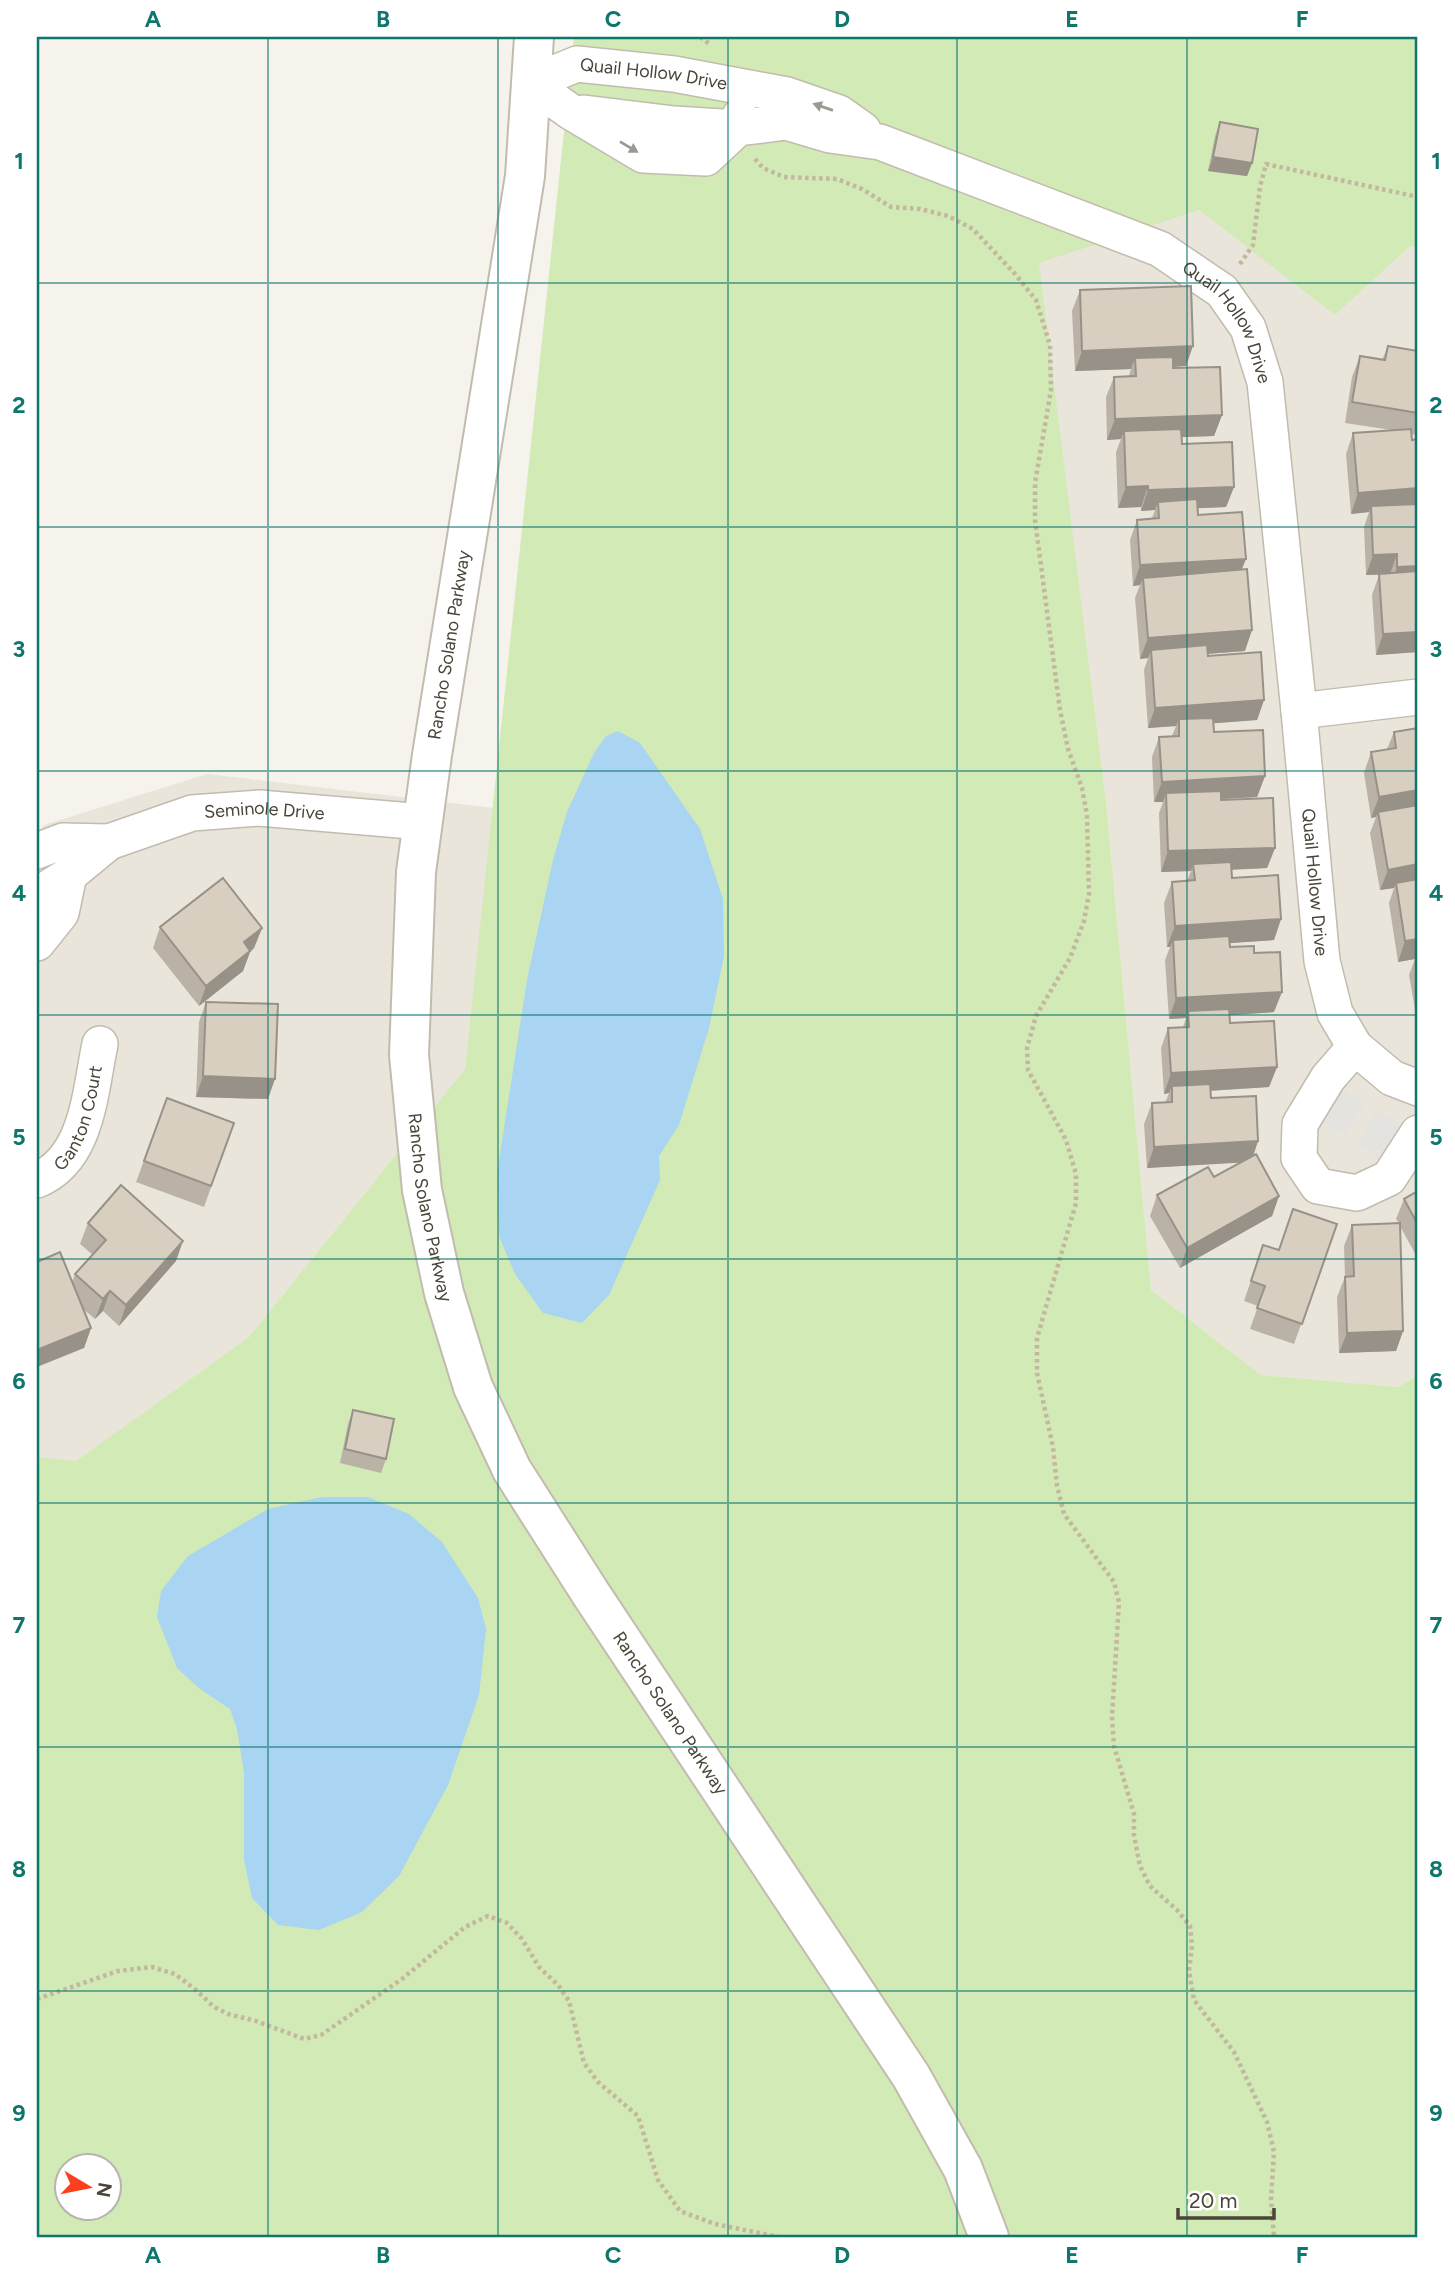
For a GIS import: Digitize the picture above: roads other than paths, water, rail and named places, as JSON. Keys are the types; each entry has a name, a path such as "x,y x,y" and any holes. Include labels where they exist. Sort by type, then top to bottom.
{"street":[{"name":"Rancho Solano Parkway","path":"534,37 526,176 438,715 416,872 409,1055 422,1190 444,1293 473,1387 512,1470 591,1594 911,2076 963,2169 989,2237"},
{"name":"Quail Hollow Drive","path":"530,83 577,64 674,74 787,95 839,113 880,142"},
{"path":"530,83 571,112 643,155 706,158 738,128"},
{"name":"Quail Hollow Drive","path":"743,88 738,128 786,121 830,135 880,142 1160,249 1222,291 1248,328 1265,382 1322,961 1335,1013 1355,1047 1392,1078 1418,1088"},
{"path":"1299,711 1418,697"},
{"name":"Seminole Drive","path":"37,895 109,842 192,813 259,807 424,822"},
{"name":"Seminole Drive","path":"37,851 63,841 109,842"},
{"path":"37,943 61,913 69,874"},
{"name":"Ganton Court","path":"37,1180 65,1161 82,1129 100,1044"},
{"path":"1355,1047 1328,1078 1300,1124 1299,1158 1318,1185 1357,1193 1389,1178 1418,1133"}],"water":[{"path":"618,731 640,743 700,829 723,899 724,956 709,1028 679,1125 659,1156 660,1180 609,1295 582,1323 543,1313 515,1274 499,1236 497,1173 527,980 553,860 567,812 594,753 606,736"},
{"path":"322,1497 368,1497 409,1514 442,1542 478,1598 486,1629 479,1695 448,1785 399,1876 362,1912 319,1930 278,1925 252,1898 244,1860 244,1773 237,1729 230,1709 200,1689 177,1668 157,1617 161,1591 188,1556 268,1509"}]}
